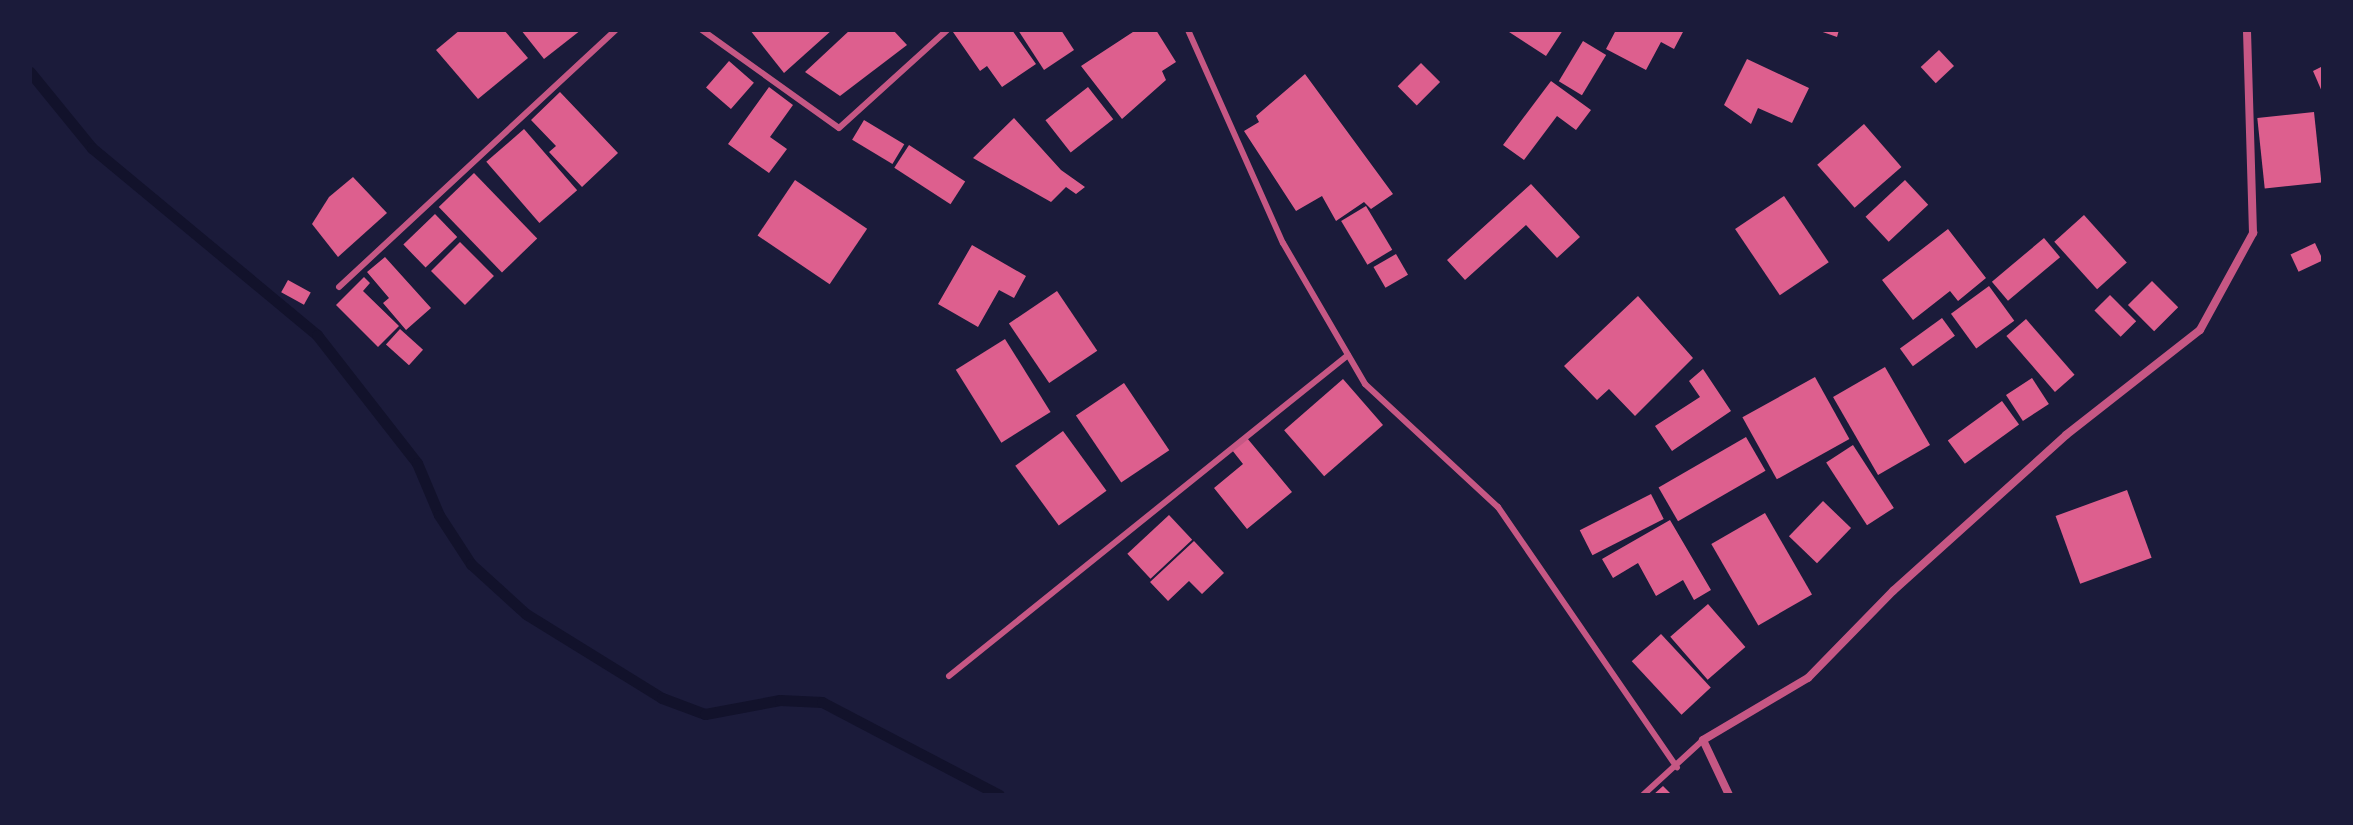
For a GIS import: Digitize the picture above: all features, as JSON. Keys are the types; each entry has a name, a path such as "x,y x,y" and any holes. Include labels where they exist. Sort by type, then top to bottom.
{"street":[{"path":"1729,795 1703,740 1808,678 1893,591 2055,446 2200,330 2253,233 2247,30"}],"lane":[{"path":"339,287 616,30"},
{"path":"702,30 839,128 947,30"},
{"path":"1188,30 1283,243 1365,384 1498,507 1677,767"},
{"path":"949,676 1348,355"},
{"path":"1643,795 1703,740"}],"building":[{"path":"460,30 504,30 528,58 478,99 436,50"},
{"path":"521,30 581,30 544,59"},
{"path":"750,30 832,30 784,73"},
{"path":"850,30 893,30 907,45 840,96 805,72"},
{"path":"1012,30 1036,64 1002,87 987,66 980,71 953,32"},
{"path":"1018,30 1061,30 1074,50 1044,70"},
{"path":"1136,30 1156,30 1176,62 1162,71 1166,80 1122,119 1081,66"},
{"path":"1506,30 1563,30 1546,56"},
{"path":"1616,30 1684,30 1674,49 1661,42 1646,70 1606,49"},
{"path":"1817,30 1839,30 1837,37"},
{"path":"1583,41 1606,55 1582,95 1559,81"},
{"path":"1939,50 1954,66 1936,83 1921,67"},
{"path":"1747,59 1809,88 1792,123 1758,108 1751,124 1724,105"},
{"path":"729,61 754,83 731,109 706,87"},
{"path":"1421,63 1440,82 1417,105 1398,86"},
{"path":"2323,66 2323,94 2313,71"},
{"path":"1305,74 1393,194 1371,209 1364,202 1336,221 1322,196 1296,211 1244,131 1259,122 1256,116"},
{"path":"1551,81 1591,110 1576,130 1557,116 1524,160 1503,145"},
{"path":"769,87 793,105 770,137 787,149 769,173 728,144"},
{"path":"1088,87 1113,119 1071,153 1045,120"},
{"path":"560,92 618,153 582,187 549,152 556,146 531,120"},
{"path":"2314,112 2321,183 2265,189 2257,118"},
{"path":"1014,118 1061,170 1085,187 1076,194 1066,187 1051,202 973,158"},
{"path":"864,120 904,144 892,164 852,140"},
{"path":"1864,124 1901,167 1855,208 1817,165"},
{"path":"524,129 577,190 539,223 486,162"},
{"path":"909,145 965,181 950,204 894,168"},
{"path":"474,173 537,238 502,272 439,207"},
{"path":"353,177 387,213 338,257 312,224 329,197"},
{"path":"795,180 867,229 830,284 758,236"},
{"path":"1905,180 1928,205 1889,242 1866,217"},
{"path":"1531,184 1580,237 1557,258 1526,225 1465,280 1447,260"},
{"path":"1784,196 1829,262 1780,295 1735,229"},
{"path":"1366,206 1392,250 1367,265 1341,221"},
{"path":"435,214 457,237 426,268 403,245"},
{"path":"2084,215 2127,263 2097,289 2054,242"},
{"path":"1948,229 1986,278 1958,301 1950,291 1913,320 1882,280"},
{"path":"2044,238 2060,257 2008,301 1992,282"},
{"path":"460,242 494,276 465,305 431,271"},
{"path":"2315,243 2323,260 2299,272 2291,254"},
{"path":"972,245 1026,276 1014,298 999,290 978,327 938,304"},
{"path":"1396,254 1408,275 1385,288 1373,267"},
{"path":"385,257 431,308 406,330 383,303 389,298 367,272"},
{"path":"364,277 370,283 363,291 399,326 378,347 336,305"},
{"path":"288,280 311,293 304,305 281,292"},
{"path":"2152,281 2178,307 2154,331 2128,305"},
{"path":"1989,286 2014,321 1976,348 1951,314"},
{"path":"1057,291 1097,351 1049,383 1009,323"},
{"path":"2110,295 2136,321 2121,337 2094,311"},
{"path":"1638,296 1693,358 1635,416 1609,389 1597,400 1564,366"},
{"path":"1942,318 1955,336 1913,366 1900,349"},
{"path":"2026,319 2075,375 2055,392 2006,336"},
{"path":"400,329 423,350 409,365 386,345"},
{"path":"1005,339 1051,412 1001,443 956,370"},
{"path":"1885,367 1930,445 1878,475 1833,397"},
{"path":"1703,369 1731,411 1672,451 1655,426 1700,397 1689,381"},
{"path":"1815,377 1849,439 1777,479 1742,417"},
{"path":"2032,378 2049,404 2023,421 2006,395"},
{"path":"1343,379 1383,425 1324,476 1284,430"},
{"path":"1124,383 1169,450 1121,483 1076,415"},
{"path":"2002,401 2019,424 1965,464 1948,440"},
{"path":"1063,431 1106,491 1059,526 1015,466"},
{"path":"1746,437 1766,471 1678,521 1659,488"},
{"path":"1247,438 1292,492 1247,529 1214,488 1243,464 1232,450"},
{"path":"1853,445 1894,508 1867,525 1826,462"},
{"path":"2127,490 2152,558 2080,584 2056,516"},
{"path":"1651,494 1664,519 1592,555 1580,530"},
{"path":"1823,501 1851,528 1817,563 1789,536"},
{"path":"1765,513 1812,594 1758,625 1711,544"},
{"path":"1169,515 1192,540 1151,579 1127,554"},
{"path":"1670,520 1711,590 1694,600 1683,580 1656,596 1638,563 1613,578 1602,559"},
{"path":"1194,541 1224,573 1202,594 1189,581 1168,601 1150,582"},
{"path":"1708,604 1745,647 1708,680 1670,637"},
{"path":"1661,634 1711,687 1682,715 1632,661"},
{"path":"1663,786 1672,795 1653,795"}],"waterway":[{"path":"30,72 92,148 317,335 417,463 439,515 471,564 526,614 662,698 705,714 780,700 822,702 999,795"}]}
